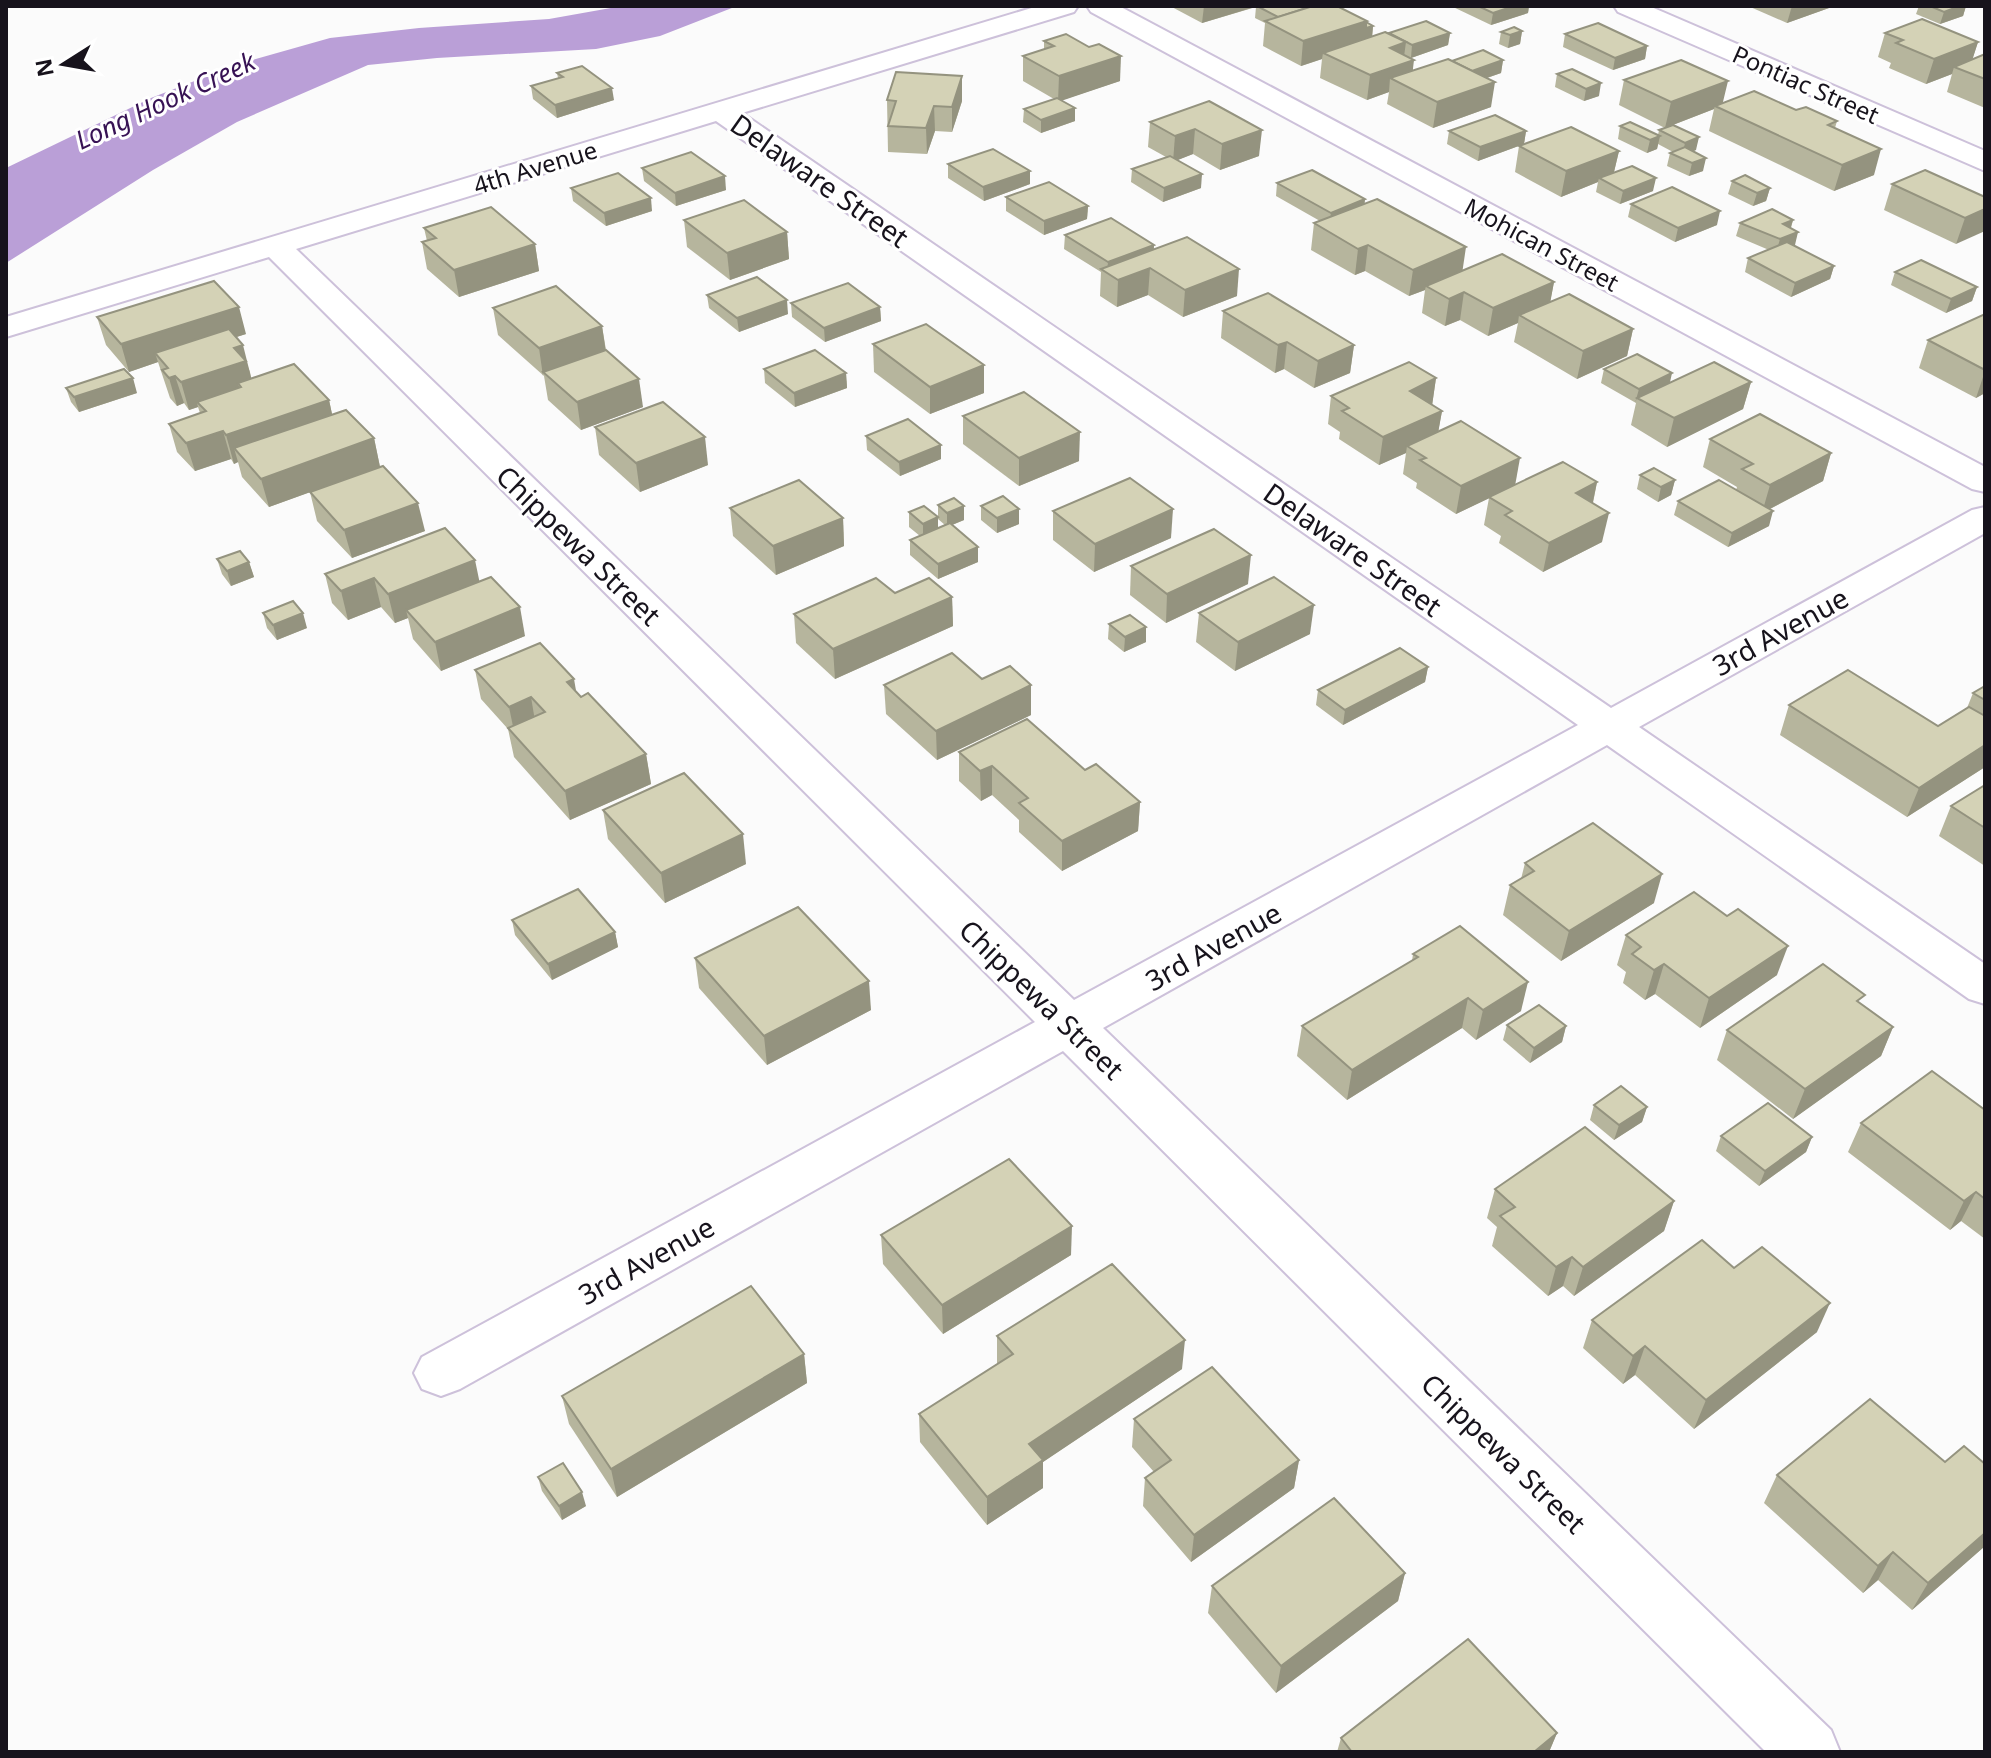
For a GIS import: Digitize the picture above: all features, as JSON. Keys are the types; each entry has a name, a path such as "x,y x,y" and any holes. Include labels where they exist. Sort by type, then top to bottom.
{"street":[{"name":"4th Avenue","path":"6,327 1065,6"},
{"name":"Mohican Street","path":"1100,6 1985,481"},
{"name":"Pontiac Street","path":"1627,6 1985,162"},
{"name":"Delaware Street","path":"721,111 1985,987"},
{"name":"Chippewa Street","path":"275,246 1809,1752"},
{"name":"3rd Avenue","path":"441,1373 1985,518"}],"water":[{"name":"Long Hook Creek","path":"622,6 737,6 660,36 596,49 368,65 237,122 153,170 6,263 6,168 151,98 238,64 330,38 549,19"}],"building":[{"path":"1257,6 1313,6 1278,17"},
{"path":"1313,6 1337,6 1367,21 1303,41 1265,21"},
{"path":"1478,6 1514,6 1493,13"},
{"path":"1930,6 1960,6 1944,12"},
{"path":"1922,19 1978,42 1934,59 1896,43 1903,40 1885,33"},
{"path":"1426,21 1450,33 1412,45 1389,33"},
{"path":"1598,23 1647,46 1615,58 1565,34"},
{"path":"1514,27 1522,31 1510,35 1501,32"},
{"path":"1385,32 1406,42 1390,48 1414,60 1370,75 1323,53"},
{"path":"1066,34 1089,47 1099,44 1121,56 1059,76 1023,56 1054,46 1044,41"},
{"path":"1483,50 1503,60 1472,71 1452,61"},
{"path":"1985,54 1985,79 1954,67"},
{"path":"1448,59 1495,82 1437,102 1390,78"},
{"path":"1681,60 1728,81 1671,102 1624,80"},
{"path":"582,66 612,88 555,105 531,86 563,77 557,73"},
{"path":"1572,69 1601,83 1586,89 1557,74"},
{"path":"896,72 962,76 952,107 934,106 926,128 888,126 896,101 887,100"},
{"path":"1754,91 1796,110 1806,107 1837,121 1828,125 1881,149 1842,165 1715,106"},
{"path":"1057,98 1075,108 1041,120 1024,109"},
{"path":"1209,101 1262,130 1222,144 1195,129 1175,136 1150,122"},
{"path":"1495,115 1526,131 1480,147 1449,131"},
{"path":"1630,122 1660,136 1650,140 1620,126"},
{"path":"1673,125 1699,137 1685,143 1659,130"},
{"path":"1571,127 1619,151 1566,171 1519,146"},
{"path":"1685,147 1706,158 1692,163 1670,153"},
{"path":"993,149 1030,171 983,187 948,164"},
{"path":"691,152 725,176 675,193 642,168"},
{"path":"1170,156 1202,174 1164,188 1132,169"},
{"path":"1632,166 1656,178 1623,191 1599,178"},
{"path":"1312,170 1365,199 1331,213 1277,183"},
{"path":"1925,170 1985,197 1985,209 1965,218 1892,184"},
{"path":"618,173 651,198 604,213 571,188"},
{"path":"1745,175 1770,188 1757,193 1732,181"},
{"path":"1049,182 1088,206 1044,221 1006,197"},
{"path":"1672,187 1720,211 1678,228 1631,204"},
{"path":"1377,199 1466,247 1413,270 1368,245 1358,249 1314,223"},
{"path":"744,200 787,232 727,253 684,220"},
{"path":"491,207 535,244 454,270 422,242 436,238 424,228"},
{"path":"1772,209 1793,220 1783,224 1798,232 1780,239 1740,223"},
{"path":"1111,218 1154,245 1108,262 1065,235"},
{"path":"1187,237 1239,269 1185,290 1150,268 1118,280 1101,269"},
{"path":"1787,242 1834,266 1795,283 1748,258"},
{"path":"1502,254 1554,282 1493,308 1464,292 1449,299 1426,286"},
{"path":"1921,260 1977,287 1951,299 1895,272"},
{"path":"757,277 787,300 737,318 707,295"},
{"path":"214,281 239,307 121,344 97,317"},
{"path":"848,283 880,307 824,328 791,303"},
{"path":"556,286 602,326 539,348 493,308"},
{"path":"1268,293 1354,345 1318,361 1287,342 1278,345 1223,311"},
{"path":"1569,294 1633,329 1583,351 1519,315"},
{"path":"1985,314 1985,370 1928,340"},
{"path":"926,324 984,365 930,387 873,344"},
{"path":"229,329 243,345 234,348 246,361 181,382 175,376 169,378 162,370 168,368 155,353"},
{"path":"606,350 639,379 577,402 543,372"},
{"path":"815,350 846,373 794,393 764,369"},
{"path":"1637,354 1672,373 1639,389 1604,369"},
{"path":"1409,362 1436,378 1410,391 1442,411 1383,437 1342,411 1349,408 1331,396"},
{"path":"1714,362 1751,382 1674,418 1637,398"},
{"path":"294,364 329,400 226,435 223,431 186,443 169,424 206,411 197,402 241,387 238,383"},
{"path":"124,369 133,378 74,397 66,388"},
{"path":"1024,392 1080,432 1019,458 963,416"},
{"path":"663,402 705,437 636,463 595,427"},
{"path":"346,410 374,438 261,479 234,448"},
{"path":"1760,414 1831,453 1770,485 1742,469 1753,464 1710,439"},
{"path":"908,419 941,445 899,462 866,436"},
{"path":"1461,421 1520,458 1461,486 1420,460 1426,458 1407,446"},
{"path":"1563,462 1597,482 1576,493 1609,513 1549,543 1505,515 1512,511 1489,497"},
{"path":"383,466 418,503 344,530 310,492"},
{"path":"1654,468 1675,480 1661,487 1640,475"},
{"path":"1130,478 1173,509 1095,544 1053,511"},
{"path":"799,480 843,518 773,546 730,508"},
{"path":"1719,480 1773,511 1732,533 1678,501"},
{"path":"1003,496 1019,509 997,518 981,506"},
{"path":"954,498 964,506 947,513 938,505"},
{"path":"924,506 938,517 923,524 909,512"},
{"path":"950,523 978,547 938,564 910,540"},
{"path":"445,528 475,560 388,594 374,578 341,591 325,574"},
{"path":"1214,529 1251,555 1167,594 1131,566"},
{"path":"240,551 249,562 227,571 217,559"},
{"path":"491,577 520,607 435,642 406,610"},
{"path":"1274,577 1314,605 1238,642 1199,613"},
{"path":"876,578 895,593 929,578 952,597 833,649 794,614"},
{"path":"293,601 303,613 273,625 263,613"},
{"path":"1130,615 1146,627 1125,637 1109,624"},
{"path":"540,643 574,679 567,682 581,697 588,693 646,754 565,791 508,728 545,712 531,697 509,707 475,670"},
{"path":"1400,648 1428,667 1345,710 1318,690"},
{"path":"952,653 982,679 1010,666 1031,685 936,731 884,685"},
{"path":"1848,670 1938,726 1969,707 1985,716 1985,745 1919,788 1789,705"},
{"path":"1985,686 1985,700 1973,693"},
{"path":"1027,719 1085,770 1096,764 1140,802 1062,841 1019,803 1028,798 992,766 980,771 959,752"},
{"path":"684,773 743,834 661,873 603,810"},
{"path":"1985,785 1985,828 1951,806"},
{"path":"1593,823 1662,874 1569,931 1510,885 1534,871 1525,863"},
{"path":"578,889 615,932 548,964 512,920"},
{"path":"1694,892 1727,916 1738,909 1788,946 1709,998 1664,964 1654,970 1632,954 1641,947 1626,935"},
{"path":"798,907 869,981 764,1036 695,958"},
{"path":"1460,926 1528,982 1483,1010 1468,998 1352,1070 1302,1026 1418,957 1413,954"},
{"path":"1823,964 1865,995 1857,1001 1893,1027 1805,1089 1727,1030"},
{"path":"1539,1005 1566,1026 1534,1048 1507,1025"},
{"path":"1932,1071 1985,1110 1985,1199 1976,1192 1964,1201 1861,1123"},
{"path":"1621,1086 1647,1107 1619,1125 1594,1105"},
{"path":"1768,1103 1812,1137 1765,1171 1721,1136"},
{"path":"1585,1127 1674,1201 1583,1267 1572,1257 1556,1267 1500,1216 1515,1207 1495,1189"},
{"path":"1009,1159 1072,1226 942,1305 881,1235"},
{"path":"1702,1240 1734,1268 1762,1247 1830,1303 1706,1400 1645,1346 1633,1356 1592,1320"},
{"path":"1112,1264 1185,1340 1029,1444 1043,1460 987,1497 919,1414 1013,1354 997,1336"},
{"path":"751,1286 804,1354 611,1469 562,1396"},
{"path":"1212,1367 1299,1460 1194,1535 1145,1478 1171,1460 1134,1419"},
{"path":"1870,1399 1945,1462 1964,1446 1985,1464 1985,1533 1928,1583 1893,1552 1878,1566 1777,1475"},
{"path":"563,1463 582,1492 559,1506 538,1477"},
{"path":"1334,1498 1405,1573 1281,1666 1212,1586"},
{"path":"1468,1639 1557,1733 1534,1752 1352,1752 1341,1738"}]}
